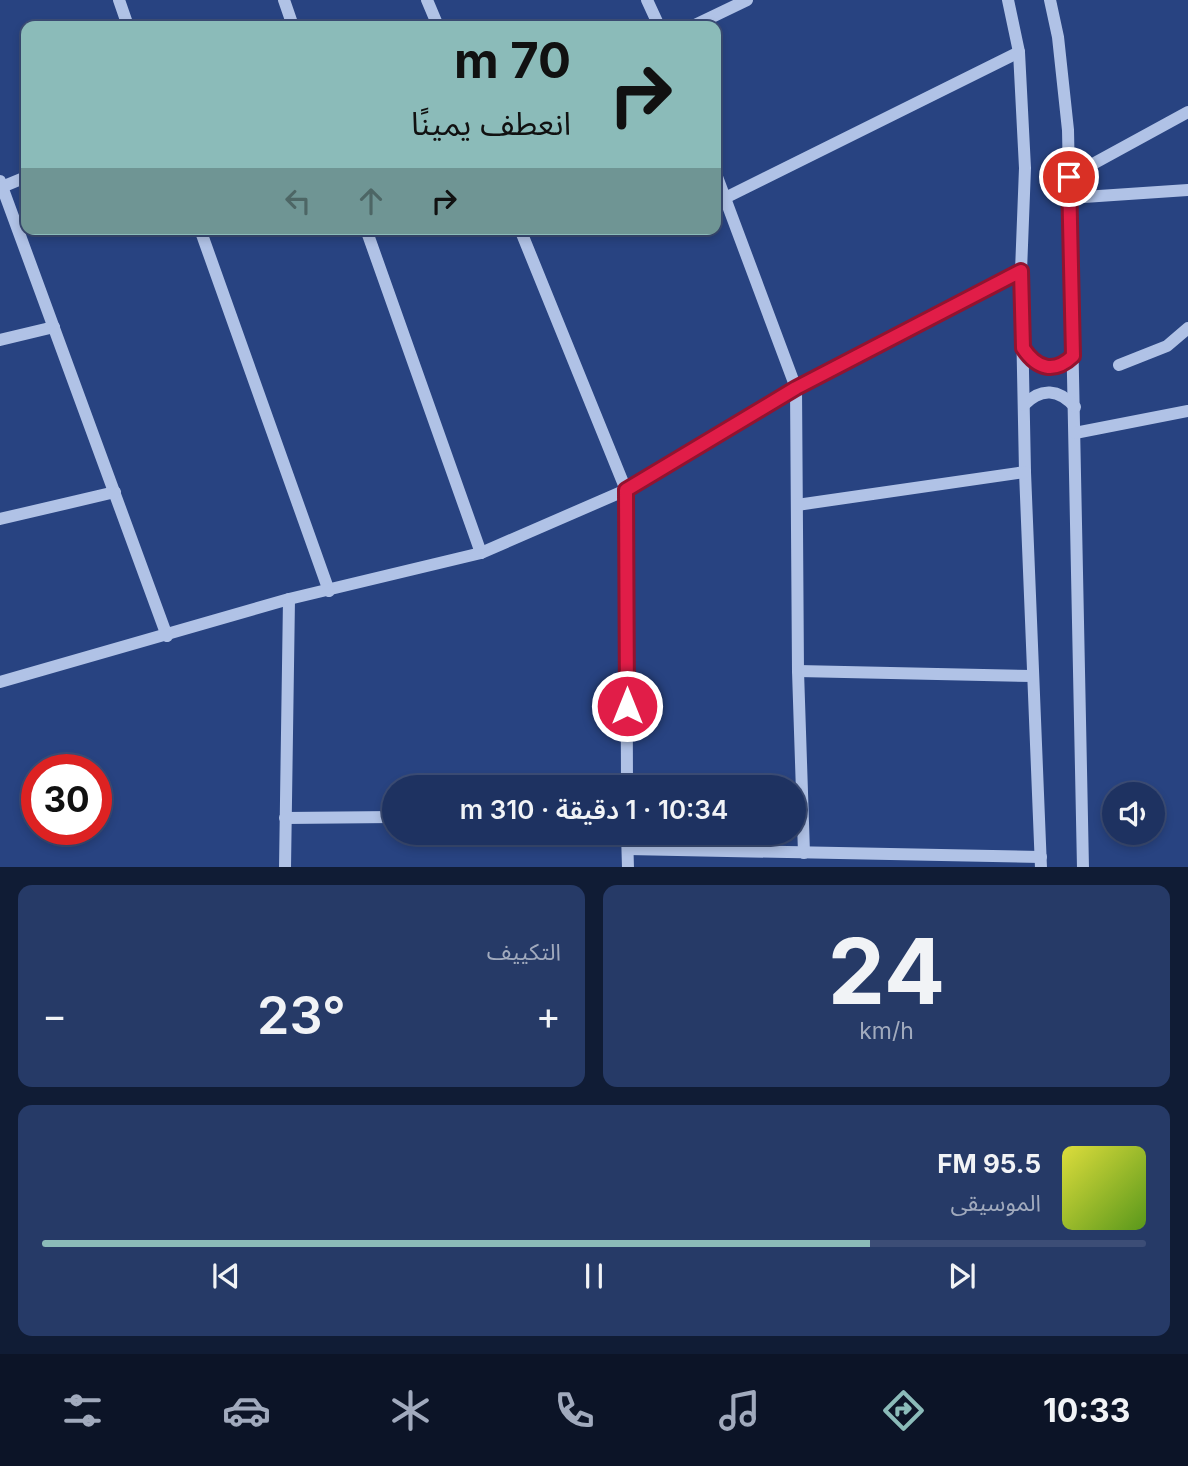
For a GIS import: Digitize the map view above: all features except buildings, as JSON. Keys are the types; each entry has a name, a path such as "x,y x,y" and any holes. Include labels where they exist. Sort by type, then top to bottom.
{"street":[{"path":"119,0 126,21"},
{"path":"284,0 291,21"},
{"path":"427,0 436,21"},
{"path":"647,0 657,21"},
{"path":"703,21 747,0"},
{"path":"628,849 1041,862 1025,472 1021,271 1025,169 1018,52 1008,0"},
{"path":"1050,0 1058,37 1068,130 1083,867"},
{"path":"725,198 1018,52"},
{"path":"1069,177 1188,112"},
{"path":"21,178 1,184 167,636"},
{"path":"721,187 796,388 798,671 804,853"},
{"path":"1069,198 1188,190"},
{"path":"202,235 329,591"},
{"path":"368,235 481,553"},
{"path":"522,235 626,490 627,775"},
{"path":"0,682 289,599 481,553 626,490 796,388 1021,271"},
{"path":"0,340 54,327"},
{"path":"1119,365 1167,346 1188,328"},
{"path":"1023,348 1030,358 1041,366 1066,363 1073,356"},
{"path":"1024,405 1032,397 1049,392 1062,395 1075,407"},
{"path":"1075,433 1188,411"},
{"path":"797,505 1025,472"},
{"path":"0,519 114,492"},
{"path":"285,867 289,599"},
{"path":"798,671 1033,676"},
{"path":"285,818 382,817"},
{"path":"628,845 628,867"}],"route":[{"path":"627,706 626,490 796,388 1021,271 1023,348 1030,358 1041,366 1066,363 1073,356 1069,177"}]}
